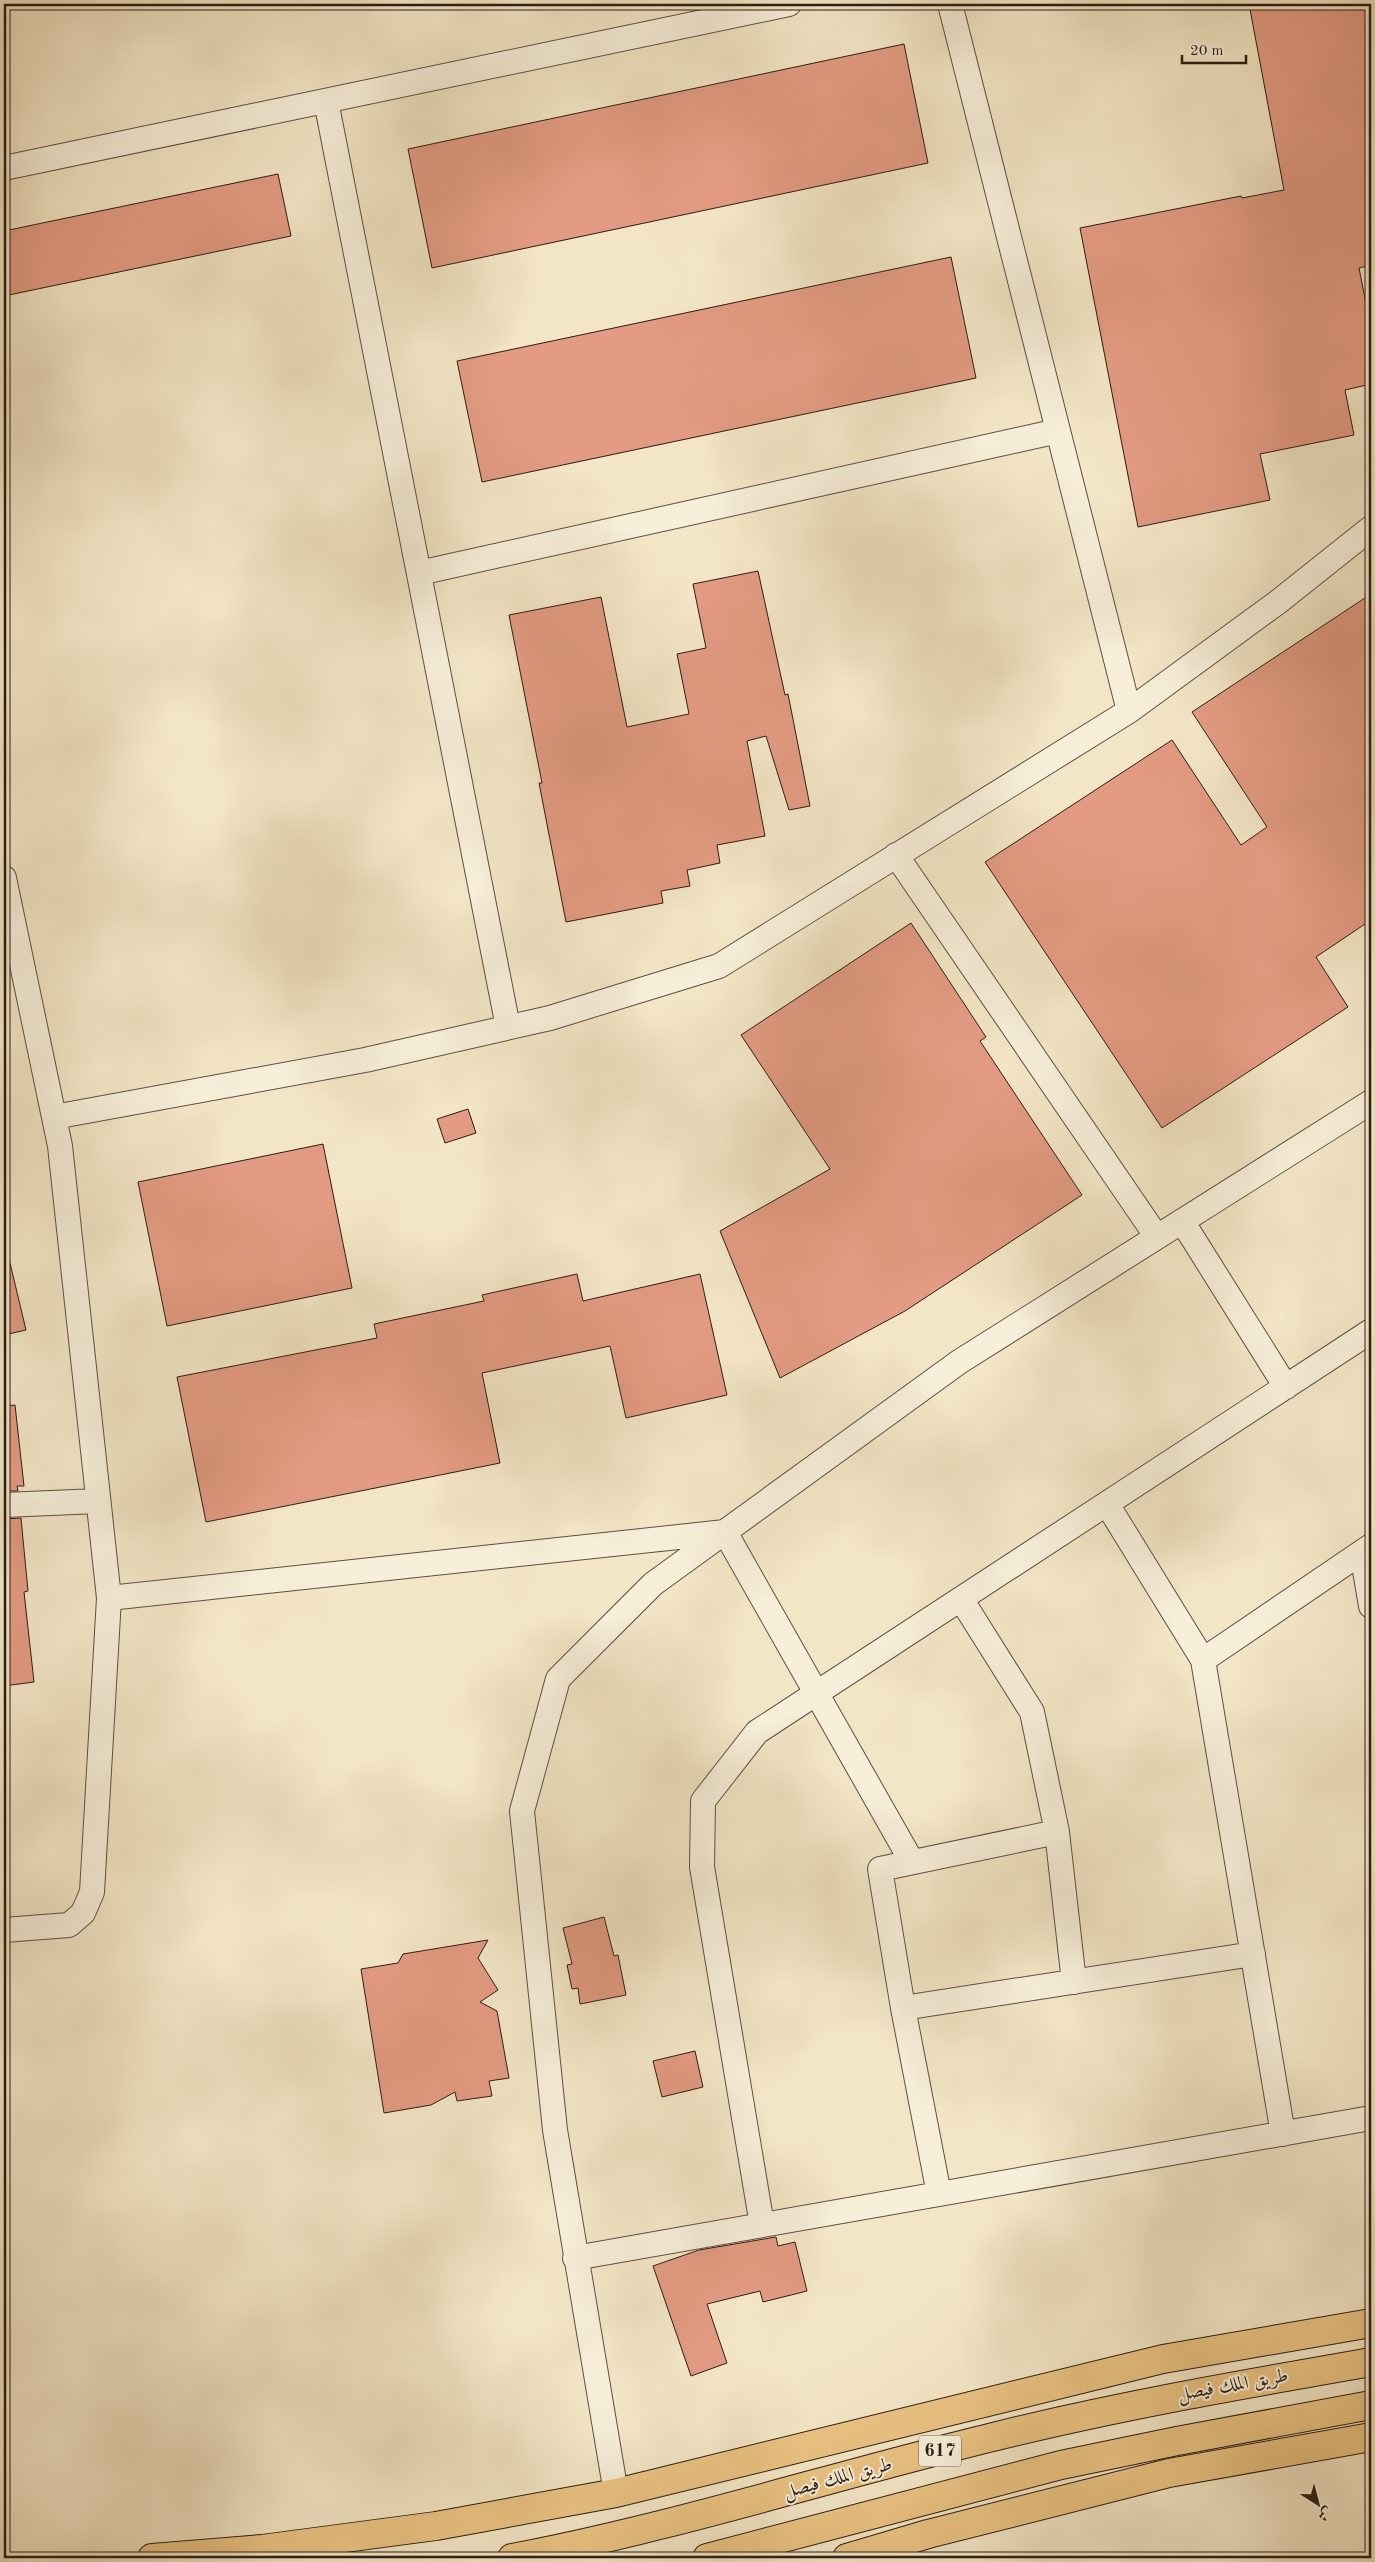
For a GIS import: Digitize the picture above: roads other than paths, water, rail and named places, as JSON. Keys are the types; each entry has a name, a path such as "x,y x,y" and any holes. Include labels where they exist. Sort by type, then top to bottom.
{"main road":[{"path":"152,2558 262,2549 436,2526 616,2493 1163,2359 1371,2323"},
{"name":"طريق الملك فيصل","path":"512,2558 701,2516 991,2438 1093,2413 1371,2362"},
{"name":"617","path":"706,2558 1061,2465 1177,2441 1371,2405"},
{"path":"847,2558 928,2534 1169,2473 1371,2437"}],"street":[{"path":"4,168 789,4"},
{"path":"950,4 1129,711"},
{"path":"326,101 508,1027"},
{"path":"419,572 1058,431"},
{"path":"54,1117 366,1060 550,1018 720,966 1129,711 1278,602 1371,528"},
{"path":"896,855 1157,1237"},
{"path":"4,878 60,1146 108,1598 92,1892 84,1913 69,1925 4,1930"},
{"path":"616,2493 555,2130 522,1811 558,1679 653,1584 959,1362 1371,1102"},
{"path":"1182,1221 1286,1387"},
{"path":"762,2225 702,1867 704,1801 757,1732 1371,1331"},
{"path":"4,1505 98,1501"},
{"path":"1107,1504 1203,1660 1283,2134"},
{"path":"108,1598 725,1532"},
{"path":"725,1532 912,1862"},
{"path":"1203,1660 1366,1550 1371,1606"},
{"path":"961,1599 1032,1712 1057,1832 1074,1982"},
{"path":"939,2194 902,2008 880,1869 1057,1832"},
{"path":"902,2008 1253,1954"},
{"path":"575,2258 1371,2118"}]}
